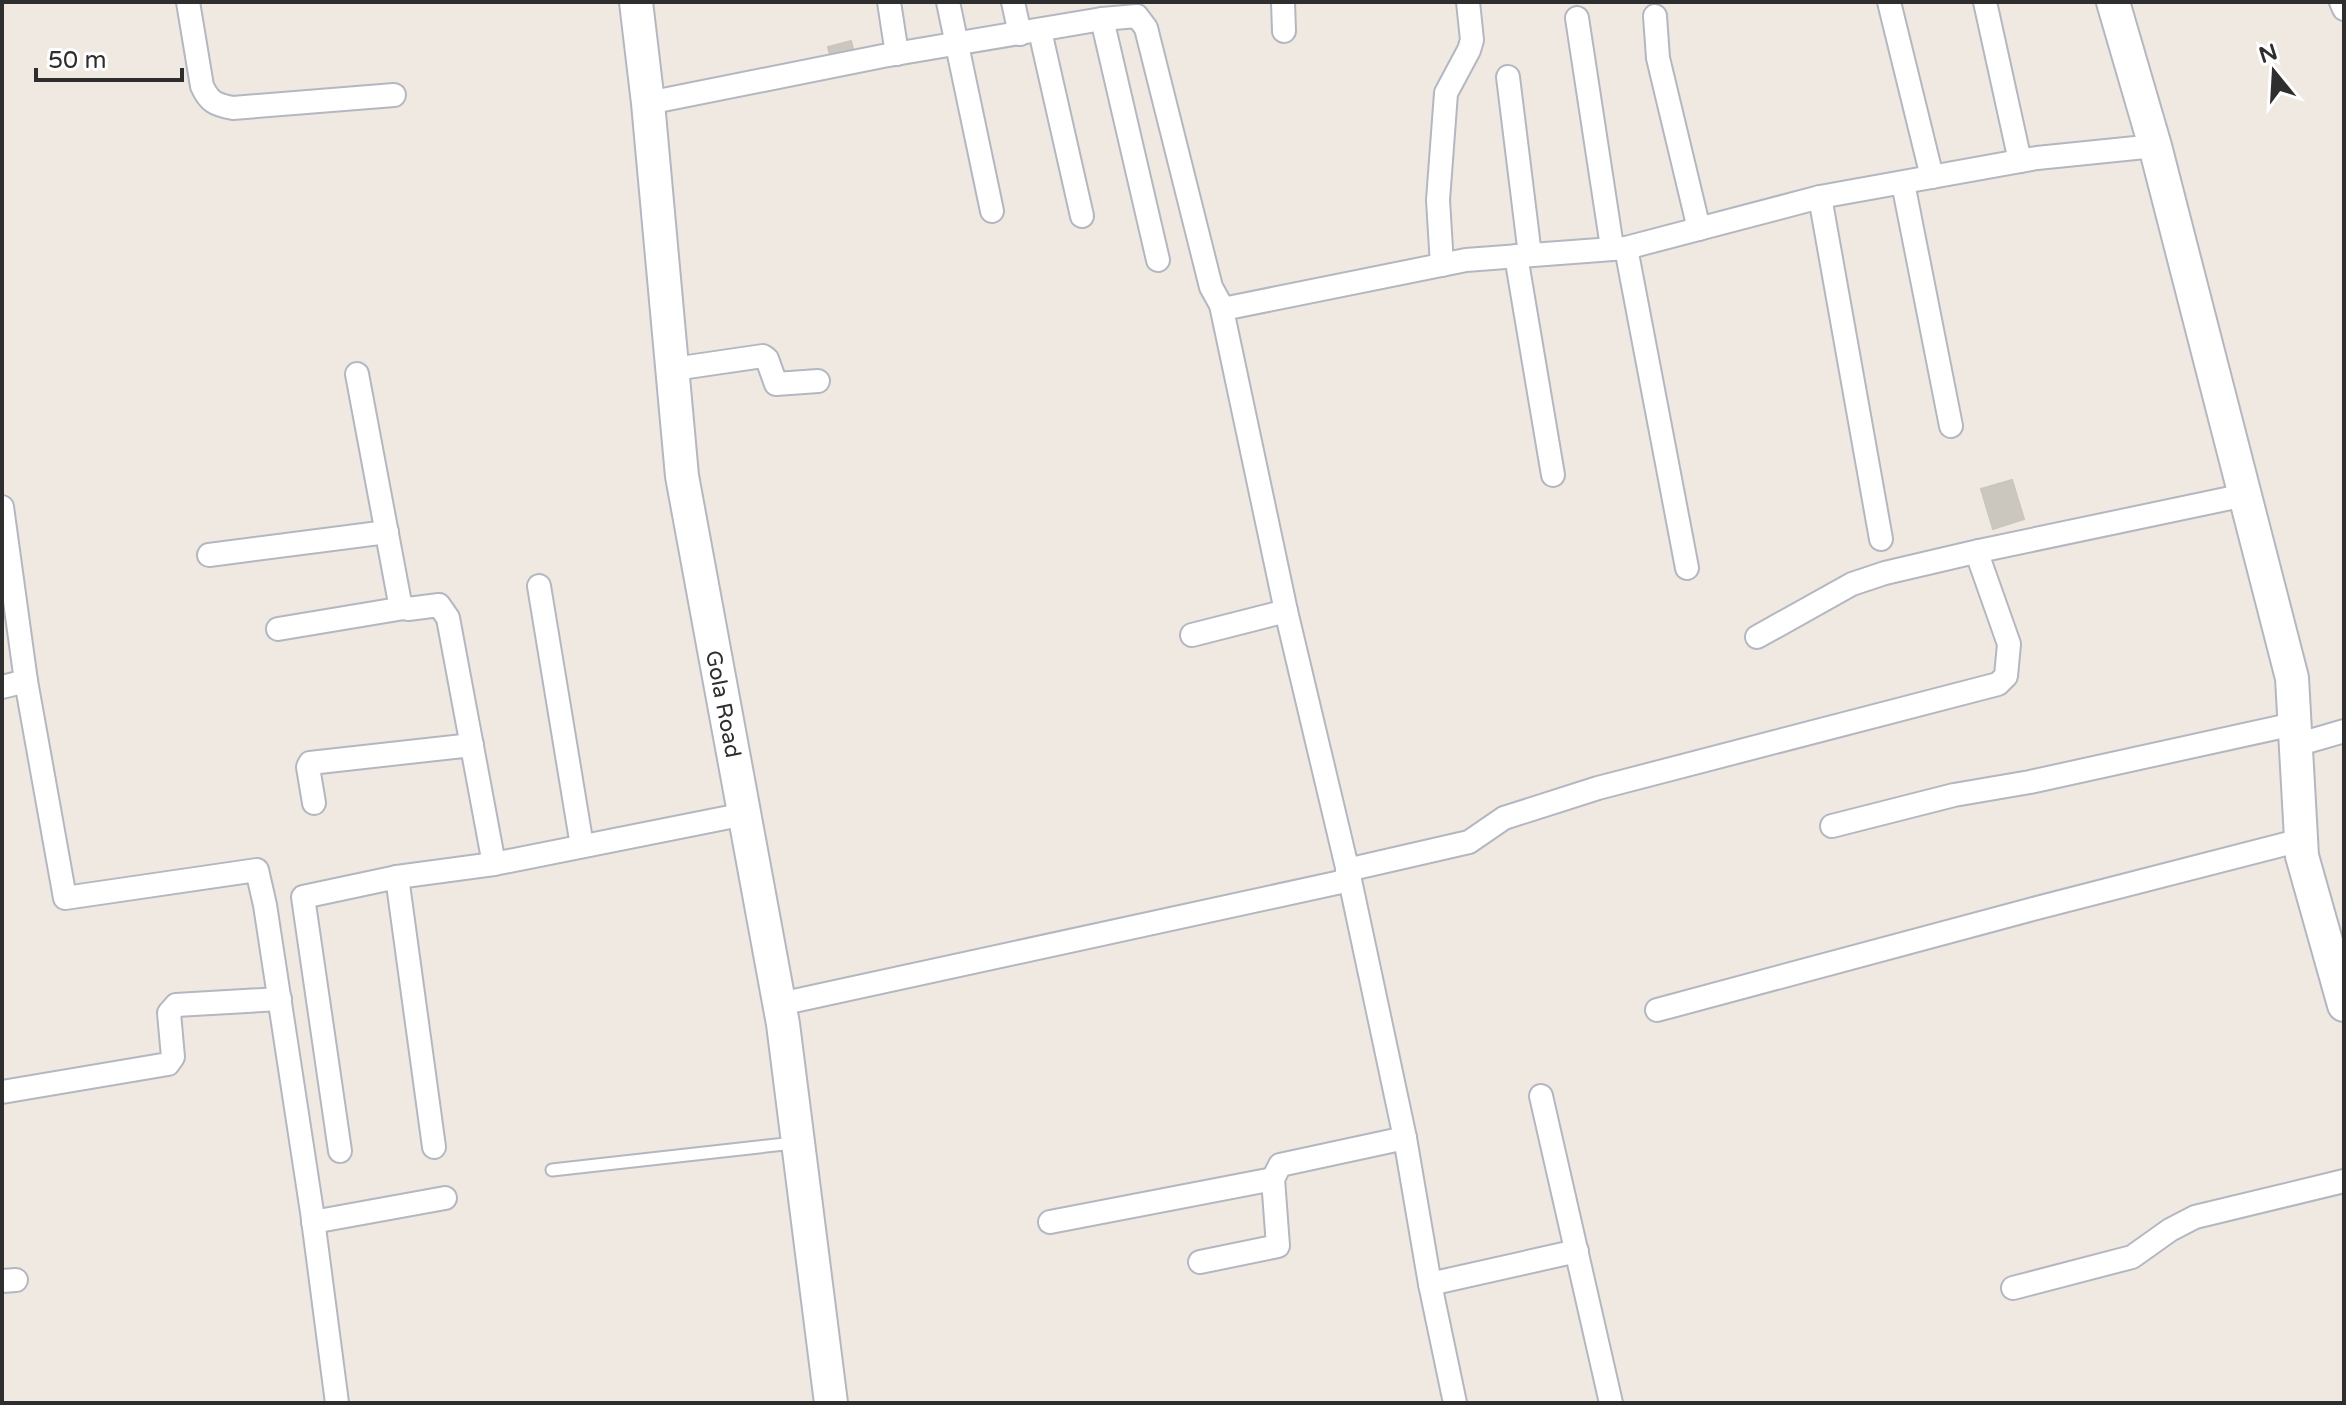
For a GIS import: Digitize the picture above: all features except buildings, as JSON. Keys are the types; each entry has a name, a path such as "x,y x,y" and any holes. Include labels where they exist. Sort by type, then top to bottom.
{"street":[{"path":"188,2 202,86 207,99 216,105 248,107 394,95"},
{"name":"Gola Road","path":"636,2 684,492 780,1004 831,1403"},
{"path":"889,2 897,54"},
{"path":"948,2 992,211"},
{"path":"1013,2 1030,33 1082,216"},
{"path":"1283,2 1284,31"},
{"path":"1442,265 1438,200 1446,93 1472,40 1468,2"},
{"path":"1889,2 1932,177"},
{"path":"1985,2 2020,161"},
{"path":"2113,2 2155,146 2292,678 2302,856 2344,1002"},
{"path":"2341,2 2344,9"},
{"path":"648,103 897,54 1030,33 1136,9 1146,28 1211,287 1221,305 1286,611 1349,875 1405,1138 1430,1284 1455,1403"},
{"path":"1655,16 1658,58 1699,229"},
{"path":"1577,18 1619,247 1687,568"},
{"path":"1102,19 1158,260"},
{"path":"1508,77 1523,256 1553,475"},
{"path":"1221,305 1240,307 1466,260 1619,247 1820,197 2020,161 2155,146"},
{"path":"1903,183 1951,426"},
{"path":"1820,197 1881,539"},
{"path":"674,369 763,356 776,384 818,381"},
{"path":"357,374 399,599 404,608"},
{"path":"1757,637 1852,584 1885,573 2245,495"},
{"path":"2,507 26,681 65,898 257,870 280,999 337,1403"},
{"path":"209,555 387,532"},
{"path":"780,1004 1349,875 1469,842 1504,818 1598,788 2003,682 2009,664 2009,644 1979,559 1979,551"},
{"path":"539,586 582,846"},
{"path":"278,629 404,608 439,605 444,610 494,864"},
{"path":"1192,635 1286,611"},
{"path":"2,687 26,681"},
{"path":"1832,826 1954,795 2295,735 2344,731"},
{"path":"314,803 310,763 472,745"},
{"path":"340,1151 303,897 397,877 494,864 745,814"},
{"path":"1657,1010 2301,840"},
{"path":"397,877 434,1147"},
{"path":"2,1092 168,1064 173,1057 169,1013 176,1005 280,999"},
{"path":"1541,1096 1611,1403"},
{"path":"1200,1262 1278,1246 1273,1179 1277,1168 1284,1163 1405,1138"},
{"path":"1050,1222 1273,1179"},
{"path":"2013,1288 2132,1257 2170,1230 2195,1217 2344,1181"},
{"path":"313,1222 445,1198"},
{"path":"1430,1284 1577,1251"}],"lane":[{"path":"552,1170 799,1143"}]}
